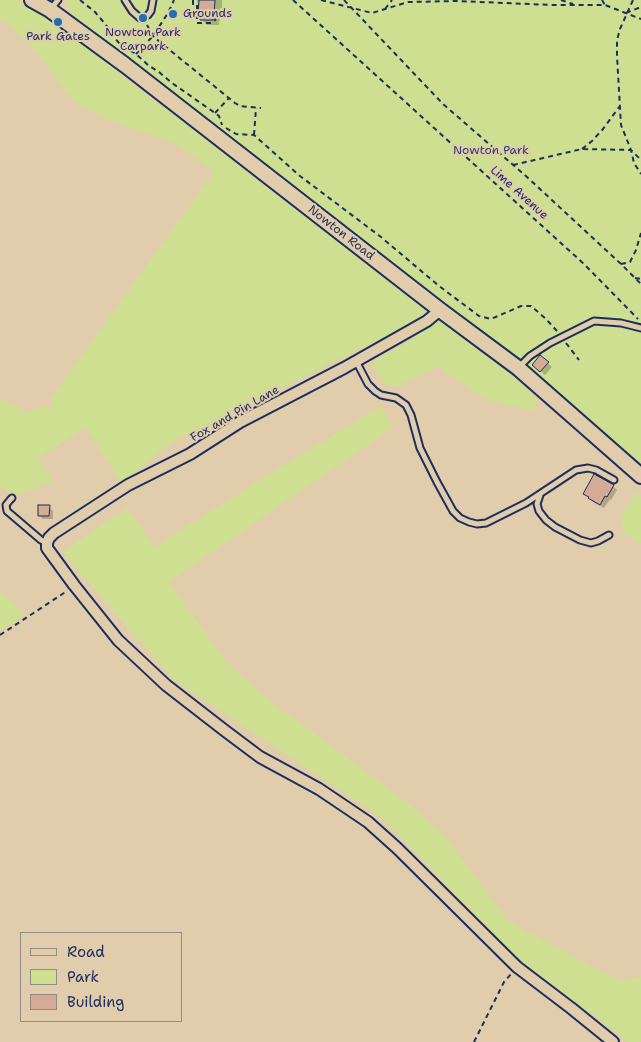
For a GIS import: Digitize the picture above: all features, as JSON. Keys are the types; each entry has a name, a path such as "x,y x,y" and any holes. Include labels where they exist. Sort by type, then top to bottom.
{"street":[{"name":"Nowton Road","path":"32,0 54,5 125,65 440,310 518,368 641,476"},
{"name":"Fox and Pin Lane","path":"47,543 54,533 128,486 190,454 240,422 344,368 427,321 440,310"},
{"path":"47,543 47,548 72,583 118,640 166,685 260,757 319,789 368,822 397,848 517,967 613,1042"}],"lane":[{"path":"126,0 132,11 140,18 148,15 151,11 153,0"},
{"path":"518,368 530,356 550,343 594,322 621,323 641,328"},
{"path":"356,361 368,384 375,391 396,398 406,405 411,415 420,448 453,511 460,518 477,524 486,523 526,503 576,470 588,468 596,470 614,480"},
{"path":"538,510 540,494"},
{"path":"12,498 6,506 7,511 47,543"},
{"path":"526,503 538,510 546,520 580,540 591,543 609,535"}],"path":[{"path":"80,0 101,18 120,44 219,116 220,121 226,128 236,134 254,135 300,176 479,316 492,319 521,306 531,306 546,318 579,360"},
{"path":"136,54 153,36 174,0"},
{"path":"189,0 193,0 193,4 198,5 197,23 212,23 216,19"},
{"name":"Lime Avenue","path":"293,0 584,264 641,323"},
{"path":"321,0 372,13 408,2 457,0 553,5 605,5 641,20"},
{"path":"344,0 354,8 443,104 513,165 641,284"},
{"path":"385,9 392,0"},
{"path":"561,0 575,5"},
{"path":"602,0 605,5"},
{"path":"633,0 626,13 617,40 620,106 621,125 634,162 641,174"},
{"path":"626,13 641,7"},
{"path":"143,18 153,36 229,98 240,106 261,108"},
{"path":"215,113 229,98"},
{"path":"582,149 603,129 620,106"},
{"path":"254,135 256,107"},
{"path":"513,165 582,149 631,150 641,160"},
{"path":"621,264 630,262 641,233"},
{"path":"635,278 641,279"},
{"path":"0,635 69,590 72,583"},
{"path":"474,1042 504,982 517,967"}],"green space":[{"path":"0,0 17,0 48,18 427,311 400,329 174,441 121,483 86,427 38,458 52,481 13,497 0,486 0,399 24,410 25,414 38,407 52,408 53,402 50,400 214,172 175,144 107,119 79,105 68,94 42,59 0,18"},
{"name":"Nowton Park","path":"68,0 641,0 641,471 448,308 73,18 67,9"},
{"path":"438,320 509,373 538,399 533,411 484,399 439,366 396,387 384,385 370,362 406,343"},
{"path":"381,406 392,428 169,582 228,664 279,709 423,816 448,840 508,921 598,970 621,980 630,980 641,976 641,1042 626,1042 516,957 382,818 174,680 62,552 127,508 155,547"},
{"path":"636,492 641,497 641,543 627,536 620,519"},
{"path":"0,591 26,614 0,631"}],"building":[{"path":"199,0 215,0 213,20 200,20 200,15 198,15"},
{"path":"540,355 549,362 540,372 532,365"},
{"path":"594,474 614,485 600,505 583,494"},
{"path":"38,505 50,505 49,516 38,516"}],"place":[{"name":"Grounds","path":"173,14"},
{"name":"Nowton Park Carpark","path":"143,18"},
{"name":"Park Gates","path":"58,22"}]}
